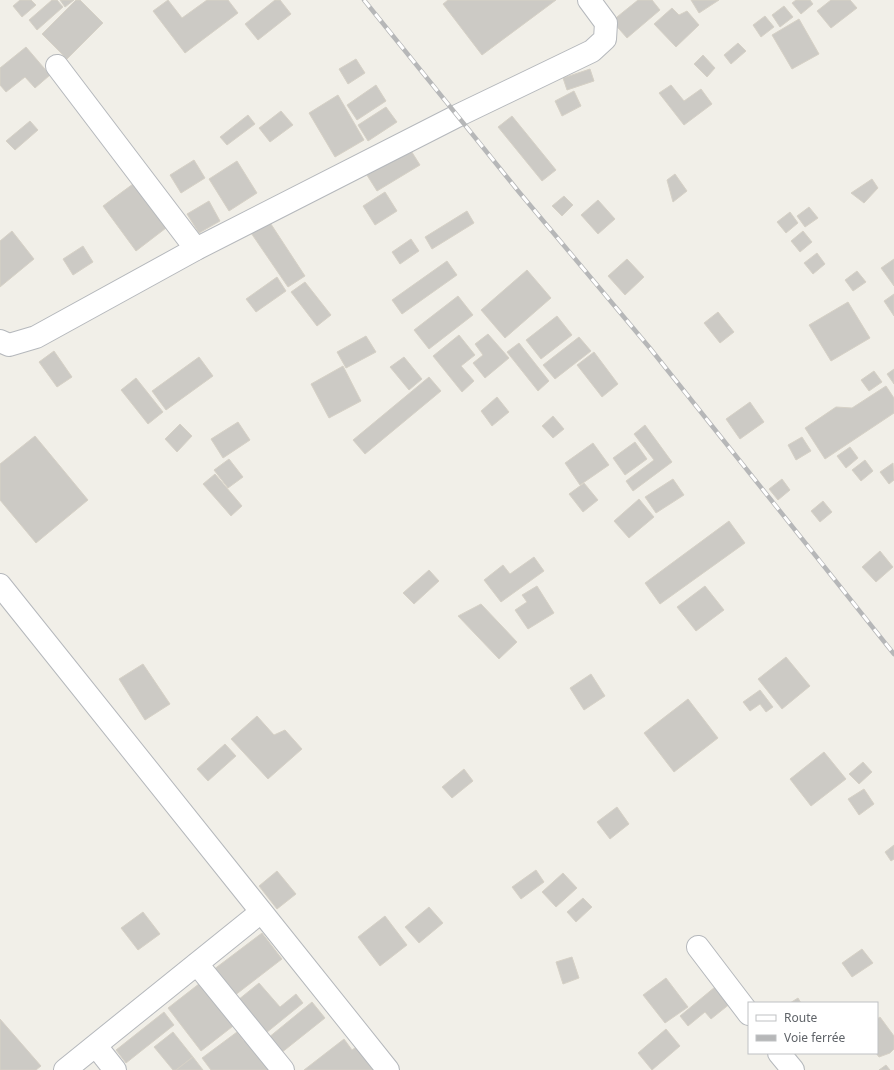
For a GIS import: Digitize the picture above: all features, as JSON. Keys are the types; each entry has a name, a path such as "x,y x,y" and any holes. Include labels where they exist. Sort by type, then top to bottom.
{"street":[{"path":"0,341 9,345 36,337 196,249 457,116 592,52 605,39 606,23 589,0"},
{"path":"57,66 196,249"},
{"path":"0,585 388,1070"},
{"path":"65,1070 261,912"},
{"path":"698,946 748,1013"},
{"path":"197,964 283,1070"},
{"path":"96,1046 115,1070"},
{"path":"780,1054 793,1070"}],"building":[{"path":"20,0 31,0 36,5 22,17 13,6"},
{"path":"52,0 57,0 63,7 37,30 29,20"},
{"path":"60,0 74,0 65,7"},
{"path":"76,0 80,0 103,23 67,59 42,34"},
{"path":"168,0 182,18 207,0 228,0 238,13 185,53 153,11"},
{"path":"275,0 280,0 291,14 258,40 245,24"},
{"path":"448,0 556,0 482,55 443,4"},
{"path":"638,0 652,0 660,10 627,38 612,21"},
{"path":"691,0 719,0 699,13"},
{"path":"796,0 810,0 813,4 801,14 792,3"},
{"path":"831,0 850,0 857,8 831,28 817,11"},
{"path":"784,6 793,17 780,27 772,15"},
{"path":"672,8 679,15 687,11 699,25 676,47 654,24"},
{"path":"765,16 774,27 761,37 753,25"},
{"path":"799,19 819,54 792,69 772,35"},
{"path":"738,43 746,51 731,64 724,55"},
{"path":"26,47 50,75 35,88 25,77 6,92 0,85 0,68"},
{"path":"703,55 715,68 707,77 694,64"},
{"path":"356,59 365,73 348,84 339,69"},
{"path":"590,69 594,81 567,90 563,78"},
{"path":"376,85 386,101 357,120 347,105"},
{"path":"671,85 684,101 701,89 712,104 684,125 659,93"},
{"path":"574,91 581,106 562,116 555,101"},
{"path":"338,95 364,140 335,157 309,113"},
{"path":"386,107 397,122 368,141 358,125"},
{"path":"281,111 293,125 270,142 259,128"},
{"path":"248,115 255,124 227,145 220,137"},
{"path":"512,116 556,170 542,181 498,127"},
{"path":"30,121 38,130 15,150 6,141"},
{"path":"408,146 420,165 377,191 365,172"},
{"path":"194,160 205,178 181,193 170,175"},
{"path":"237,161 257,193 229,211 209,179"},
{"path":"675,174 687,191 673,202 667,180"},
{"path":"872,179 878,188 864,203 851,193"},
{"path":"133,184 166,228 136,251 103,206"},
{"path":"385,192 397,211 375,225 363,206"},
{"path":"564,196 573,205 562,216 552,206"},
{"path":"598,200 615,219 598,234 581,215"},
{"path":"209,201 220,221 199,233 187,214"},
{"path":"809,207 818,218 805,227 797,216"},
{"path":"467,211 474,223 432,249 425,237"},
{"path":"790,212 798,223 786,233 777,222"},
{"path":"267,218 305,276 288,287 249,230"},
{"path":"12,231 34,259 0,287 0,241"},
{"path":"803,231 812,242 800,252 791,241"},
{"path":"411,239 419,251 400,264 392,252"},
{"path":"83,246 93,262 73,275 63,259"},
{"path":"817,253 825,264 813,274 804,263"},
{"path":"627,259 644,277 625,295 608,276"},
{"path":"894,259 894,286 881,268"},
{"path":"447,261 457,275 402,314 392,300"},
{"path":"527,270 551,298 505,338 481,310"},
{"path":"857,271 866,282 853,291 845,280"},
{"path":"277,277 286,291 256,312 246,299"},
{"path":"305,282 331,315 317,326 291,292"},
{"path":"894,294 894,316 884,301"},
{"path":"458,296 473,315 429,349 414,330"},
{"path":"848,302 870,338 831,361 809,325"},
{"path":"718,312 734,332 720,343 704,323"},
{"path":"557,316 572,335 541,359 526,340"},
{"path":"488,334 509,358 485,378 473,363 483,355 475,344"},
{"path":"459,335 475,355 461,366 474,381 462,392 433,356"},
{"path":"366,336 376,352 346,368 337,352"},
{"path":"579,337 591,351 555,379 543,365"},
{"path":"519,343 549,381 538,391 507,352"},
{"path":"54,351 72,377 57,387 39,362"},
{"path":"594,352 618,384 602,397 577,365"},
{"path":"199,357 213,376 166,410 152,391"},
{"path":"404,357 422,379 409,390 390,367"},
{"path":"343,366 361,401 329,418 311,384"},
{"path":"894,369 894,384 887,374"},
{"path":"874,371 882,382 869,391 861,380"},
{"path":"429,377 441,391 365,454 353,440"},
{"path":"136,378 163,412 148,424 121,390"},
{"path":"886,386 894,398 894,413 825,459 805,428 836,407 852,408"},
{"path":"497,397 509,412 492,426 481,411"},
{"path":"750,402 764,422 740,439 726,419"},
{"path":"553,416 564,429 553,438 542,426"},
{"path":"238,422 250,440 223,458 211,439"},
{"path":"180,424 192,436 177,452 165,439"},
{"path":"645,425 672,462 633,491 626,481 654,460 634,434"},
{"path":"35,436 88,500 36,543 0,500 0,464"},
{"path":"802,437 811,451 796,460 788,445"},
{"path":"635,442 647,459 625,475 613,458"},
{"path":"593,443 609,465 580,485 565,463"},
{"path":"850,447 858,458 846,468 837,456"},
{"path":"229,459 243,477 228,488 214,470"},
{"path":"865,460 873,471 861,481 852,470"},
{"path":"893,463 894,480 889,484 880,472"},
{"path":"215,474 242,506 231,516 203,484"},
{"path":"673,479 684,495 656,513 645,497"},
{"path":"782,479 790,490 778,500 769,489"},
{"path":"584,483 598,500 583,512 569,494"},
{"path":"639,499 654,517 629,538 614,521"},
{"path":"823,501 832,512 820,522 811,511"},
{"path":"729,521 745,543 660,604 645,583"},
{"path":"880,551 893,567 876,582 862,567"},
{"path":"534,557 544,571 501,602 484,580 503,565 510,574"},
{"path":"429,570 439,581 414,604 403,593"},
{"path":"537,586 554,613 528,629 515,610 527,602 522,595"},
{"path":"705,586 724,610 696,631 677,607"},
{"path":"481,604 517,642 499,659 458,616"},
{"path":"786,657 810,686 782,709 758,679"},
{"path":"143,664 170,704 145,720 119,679"},
{"path":"591,674 605,696 584,710 570,688"},
{"path":"760,690 773,707 766,712 760,704 750,711 743,702"},
{"path":"688,699 718,738 674,772 644,733"},
{"path":"257,716 274,735 285,730 302,749 268,779 231,739"},
{"path":"225,744 236,756 208,781 197,769"},
{"path":"824,752 846,779 811,806 790,779"},
{"path":"863,762 872,772 859,784 849,774"},
{"path":"464,769 473,781 452,798 442,787"},
{"path":"864,789 874,804 859,815 848,799"},
{"path":"617,807 629,824 610,839 597,822"},
{"path":"894,845 894,859 891,861 885,852"},
{"path":"536,870 544,882 521,899 512,887"},
{"path":"277,871 296,894 277,909 259,886"},
{"path":"563,873 577,888 556,907 542,892"},
{"path":"583,898 592,907 576,922 567,912"},
{"path":"429,907 443,923 419,943 405,927"},
{"path":"143,912 160,934 138,950 121,928"},
{"path":"385,916 407,945 380,966 358,937"},
{"path":"262,933 282,959 234,996 213,970"},
{"path":"862,949 873,963 852,977 842,963"},
{"path":"572,957 579,978 563,984 556,962"},
{"path":"666,978 688,1007 665,1023 643,995"},
{"path":"204,980 237,1023 201,1051 168,1008"},
{"path":"721,982 736,999 711,1019 705,1012 688,1026 680,1016"},
{"path":"259,983 280,1007 296,994 303,1003 266,1033 238,1000"},
{"path":"798,998 800,1002 792,1002"},
{"path":"312,1002 325,1018 281,1053 268,1038"},
{"path":"164,1012 174,1025 126,1063 116,1050"},
{"path":"880,1017 894,1036 894,1049 890,1053 879,1057 877,1054 878,1054 878,1018"},
{"path":"0,1019 41,1066 36,1070 0,1070"},
{"path":"666,1029 680,1046 652,1070 638,1053"},
{"path":"173,1032 193,1057 176,1070 173,1070 154,1047"},
{"path":"237,1032 244,1041 251,1036 273,1070 211,1070 202,1058"},
{"path":"344,1039 352,1050 359,1045 379,1070 304,1070"},
{"path":"193,1057 203,1070 176,1070"},
{"path":"886,1065 890,1070 879,1070"}],"railway":[{"path":"364,0 519,192 649,347 894,654"}]}
